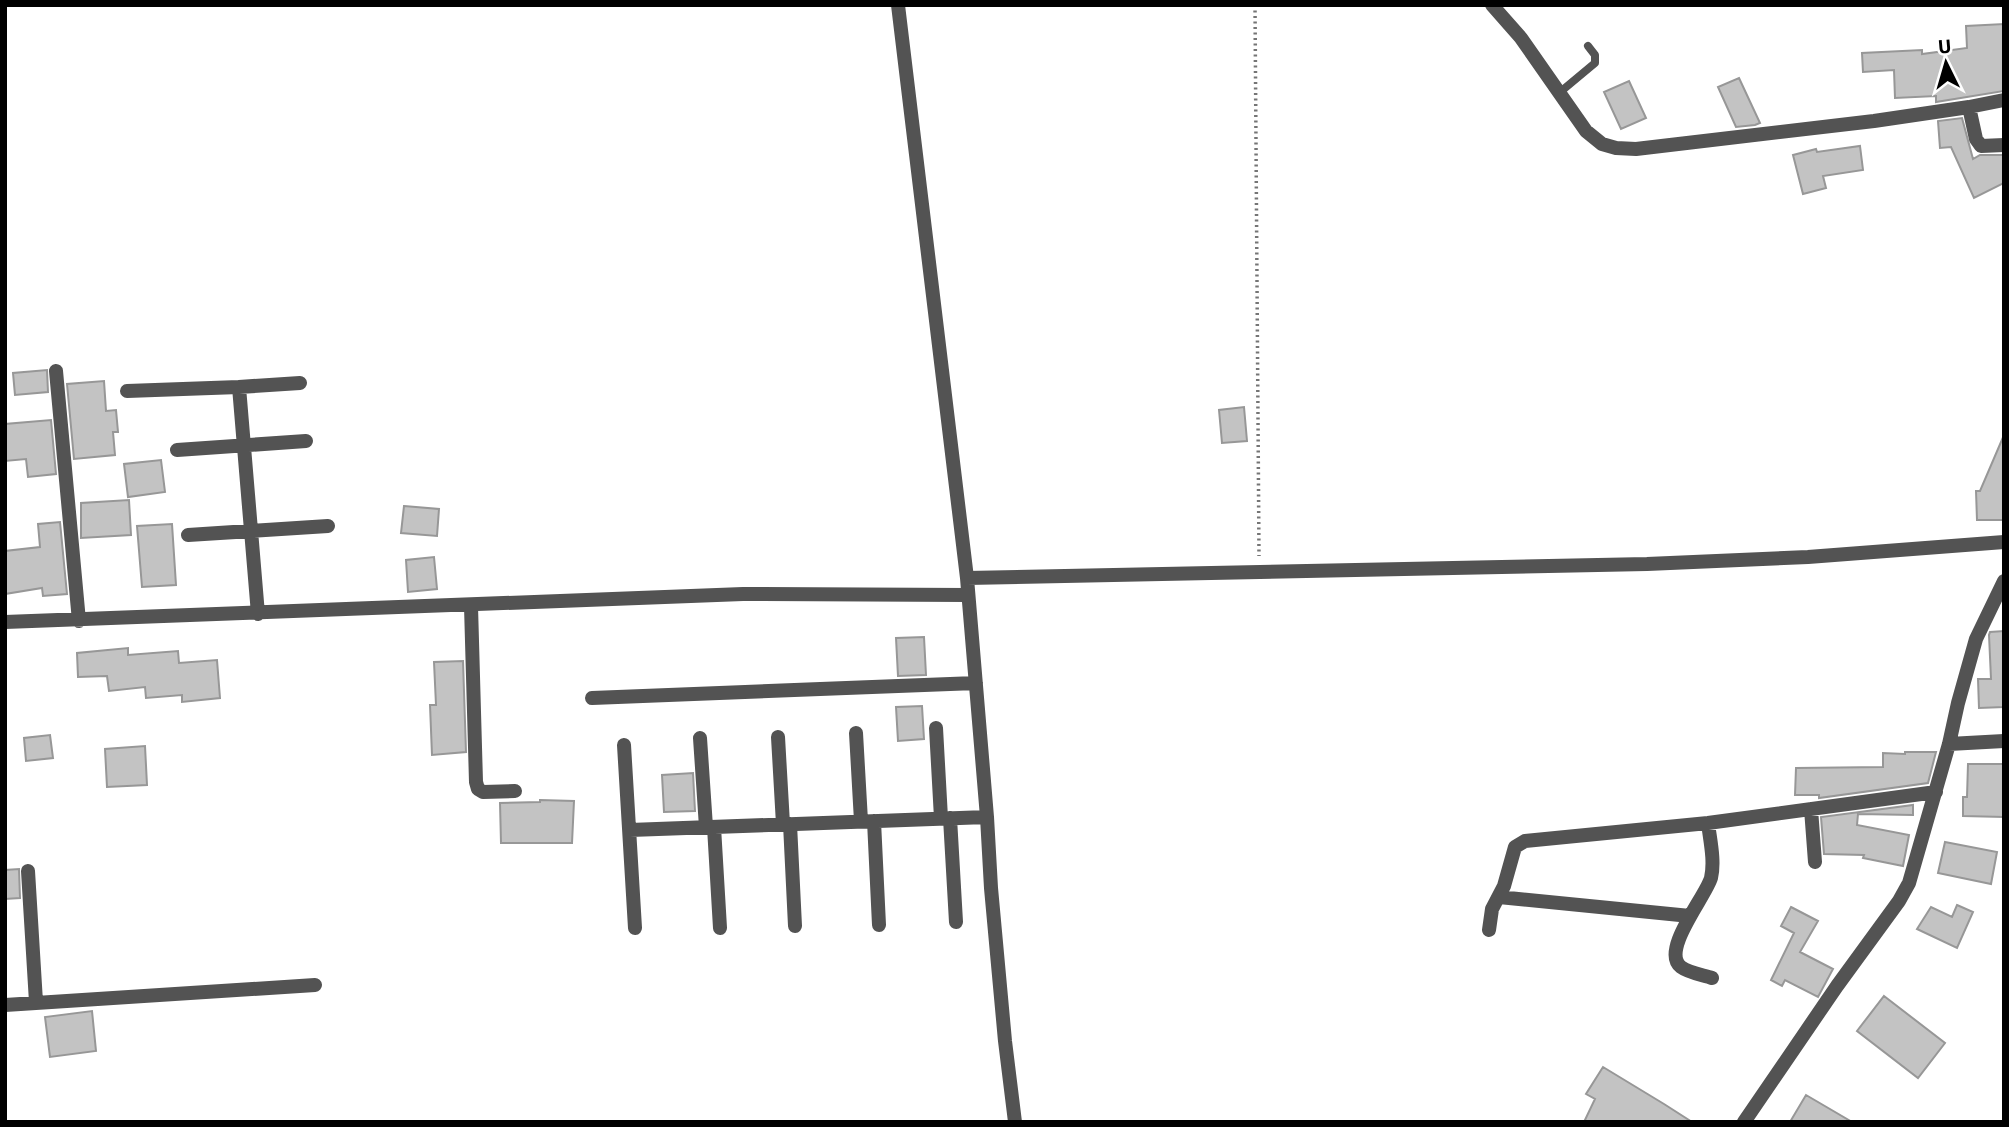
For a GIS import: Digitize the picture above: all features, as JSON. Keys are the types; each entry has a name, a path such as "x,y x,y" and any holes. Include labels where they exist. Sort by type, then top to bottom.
{"street":[{"path":"898,5 967,578 1003,1028 1015,1122"},
{"path":"1492,5 1521,38 1586,131 1602,144 1616,148 1636,149 1969,107 2004,100"},
{"path":"1969,107 1976,139 1981,146 2004,145"},
{"path":"56,370 79,621"},
{"path":"127,391 300,383"},
{"path":"239,387 258,614"},
{"path":"177,450 306,441"},
{"path":"188,535 328,526"},
{"path":"967,578 1727,561 2004,542"},
{"path":"1744,1122 1909,883 1976,639 2004,581"},
{"path":"5,622 743,594 968,595"},
{"path":"471,606 475,782 483,792 515,791"},
{"path":"592,698 976,683"},
{"path":"936,728 956,922"},
{"path":"856,733 879,925"},
{"path":"778,737 796,926"},
{"path":"700,738 720,928"},
{"path":"1949,744 2004,741"},
{"path":"624,745 635,928"},
{"path":"1489,930 1492,909 1499,897 1515,848 1525,841 1708,823 1936,792"},
{"path":"1811,809 1815,862"},
{"path":"630,830 988,817"},
{"path":"1708,823 1712,875 1690,915 1675,953 1676,962 1682,968 1712,978"},
{"path":"28,871 36,1002"},
{"path":"1499,897 1690,915"},
{"path":"5,1005 315,985"}],"lane":[{"path":"1559,93 1595,63 1595,55 1588,46"}],"path":[{"path":"1255,5 1259,572"}],"building":[{"path":"2004,24 2004,91 1936,102 1936,96 1895,98 1894,70 1863,72 1862,53 1922,50 1922,54 1967,48 1966,26"},
{"path":"1739,78 1760,123 1736,127 1718,87"},
{"path":"1629,81 1646,118 1621,129 1604,92"},
{"path":"1962,118 1973,159 1980,155 2004,155 2004,183 1974,198 1951,147 1940,148 1938,121"},
{"path":"1860,146 1863,170 1823,176 1826,188 1803,194 1793,155 1816,149 1817,152"},
{"path":"47,370 48,392 15,395 13,373"},
{"path":"104,381 106,411 116,410 118,432 113,432 115,455 74,459 67,384"},
{"path":"1244,407 1247,441 1222,443 1219,410"},
{"path":"51,420 56,474 28,477 26,459 5,461 5,424"},
{"path":"2004,435 2004,520 1977,520 1976,491 1980,491"},
{"path":"161,460 165,492 128,497 124,464"},
{"path":"129,500 131,535 81,538 81,503"},
{"path":"404,506 439,509 437,536 401,533"},
{"path":"60,522 67,594 43,596 42,588 5,594 5,551 40,547 38,524"},
{"path":"172,524 176,585 142,587 137,526"},
{"path":"434,557 437,589 408,592 406,560"},
{"path":"2004,631 2004,707 1979,708 1978,679 1991,679 1989,635 1990,632"},
{"path":"924,637 926,675 898,676 896,638"},
{"path":"128,648 128,655 178,651 179,663 217,660 220,698 182,702 182,695 146,698 145,687 109,691 107,676 78,677 77,653"},
{"path":"463,661 466,752 432,755 430,705 436,705 434,662"},
{"path":"922,706 924,739 898,741 896,707"},
{"path":"50,735 53,758 26,761 24,738"},
{"path":"145,746 147,785 107,787 105,749"},
{"path":"1936,752 1928,783 1819,798 1819,795 1795,795 1796,768 1883,767 1883,753"},
{"path":"1968,764 2004,764 2004,817 1963,816 1963,797 1967,797"},
{"path":"693,773 695,811 664,812 662,775"},
{"path":"574,801 572,843 501,843 500,803"},
{"path":"1913,805 1913,815 1858,814 1857,825 1909,835 1903,866 1863,858 1864,855 1824,854 1821,817"},
{"path":"1945,842 1997,852 1991,884 1938,873"},
{"path":"19,869 20,898 5,899 5,870"},
{"path":"1957,905 1973,912 1957,948 1917,929 1931,907 1952,917"},
{"path":"1791,907 1818,921 1800,952 1833,969 1818,997 1785,980 1782,986 1771,980 1794,933 1781,926"},
{"path":"1884,996 1945,1043 1918,1078 1857,1031"},
{"path":"92,1011 96,1051 50,1057 45,1017"},
{"path":"1603,1067 1692,1122 1584,1122 1595,1099 1586,1094"},
{"path":"1806,1095 1852,1122 1790,1122"}]}
